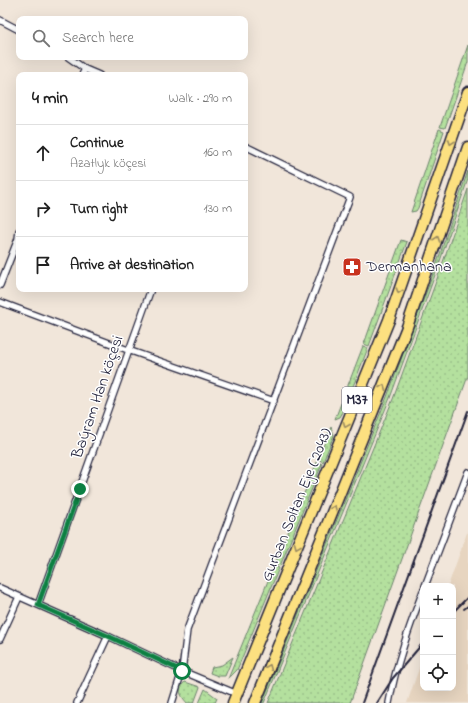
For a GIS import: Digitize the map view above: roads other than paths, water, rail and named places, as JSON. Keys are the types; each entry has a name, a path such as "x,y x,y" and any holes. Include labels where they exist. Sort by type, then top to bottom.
{"highway":[{"name":"Gurban Soltan Eje (2043)","path":"235,698 388,320 468,92"},
{"name":"M37","path":"255,703 407,327 468,147"}],"street":[{"path":"0,20 16,28"},
{"path":"72,60 92,72"},
{"path":"172,703 182,671 187,630 350,198 248,147"},
{"path":"0,286 16,244"},
{"name":"Baýram Han köçesi","path":"38,605 150,292"},
{"path":"0,302 128,350 274,401"},
{"path":"426,583 468,472"},
{"path":"0,588 108,636 235,698"},
{"path":"0,639 19,597"},
{"path":"389,703 393,678 401,651 420,599"},
{"path":"77,703 108,636"}],"railway":[{"path":"362,703 468,411"},
{"path":"456,609 468,597"},
{"path":"464,609 468,606"},
{"path":"377,703 393,678 420,646"}],"place":[{"name":"Dermanhana","path":"352,267"}]}
